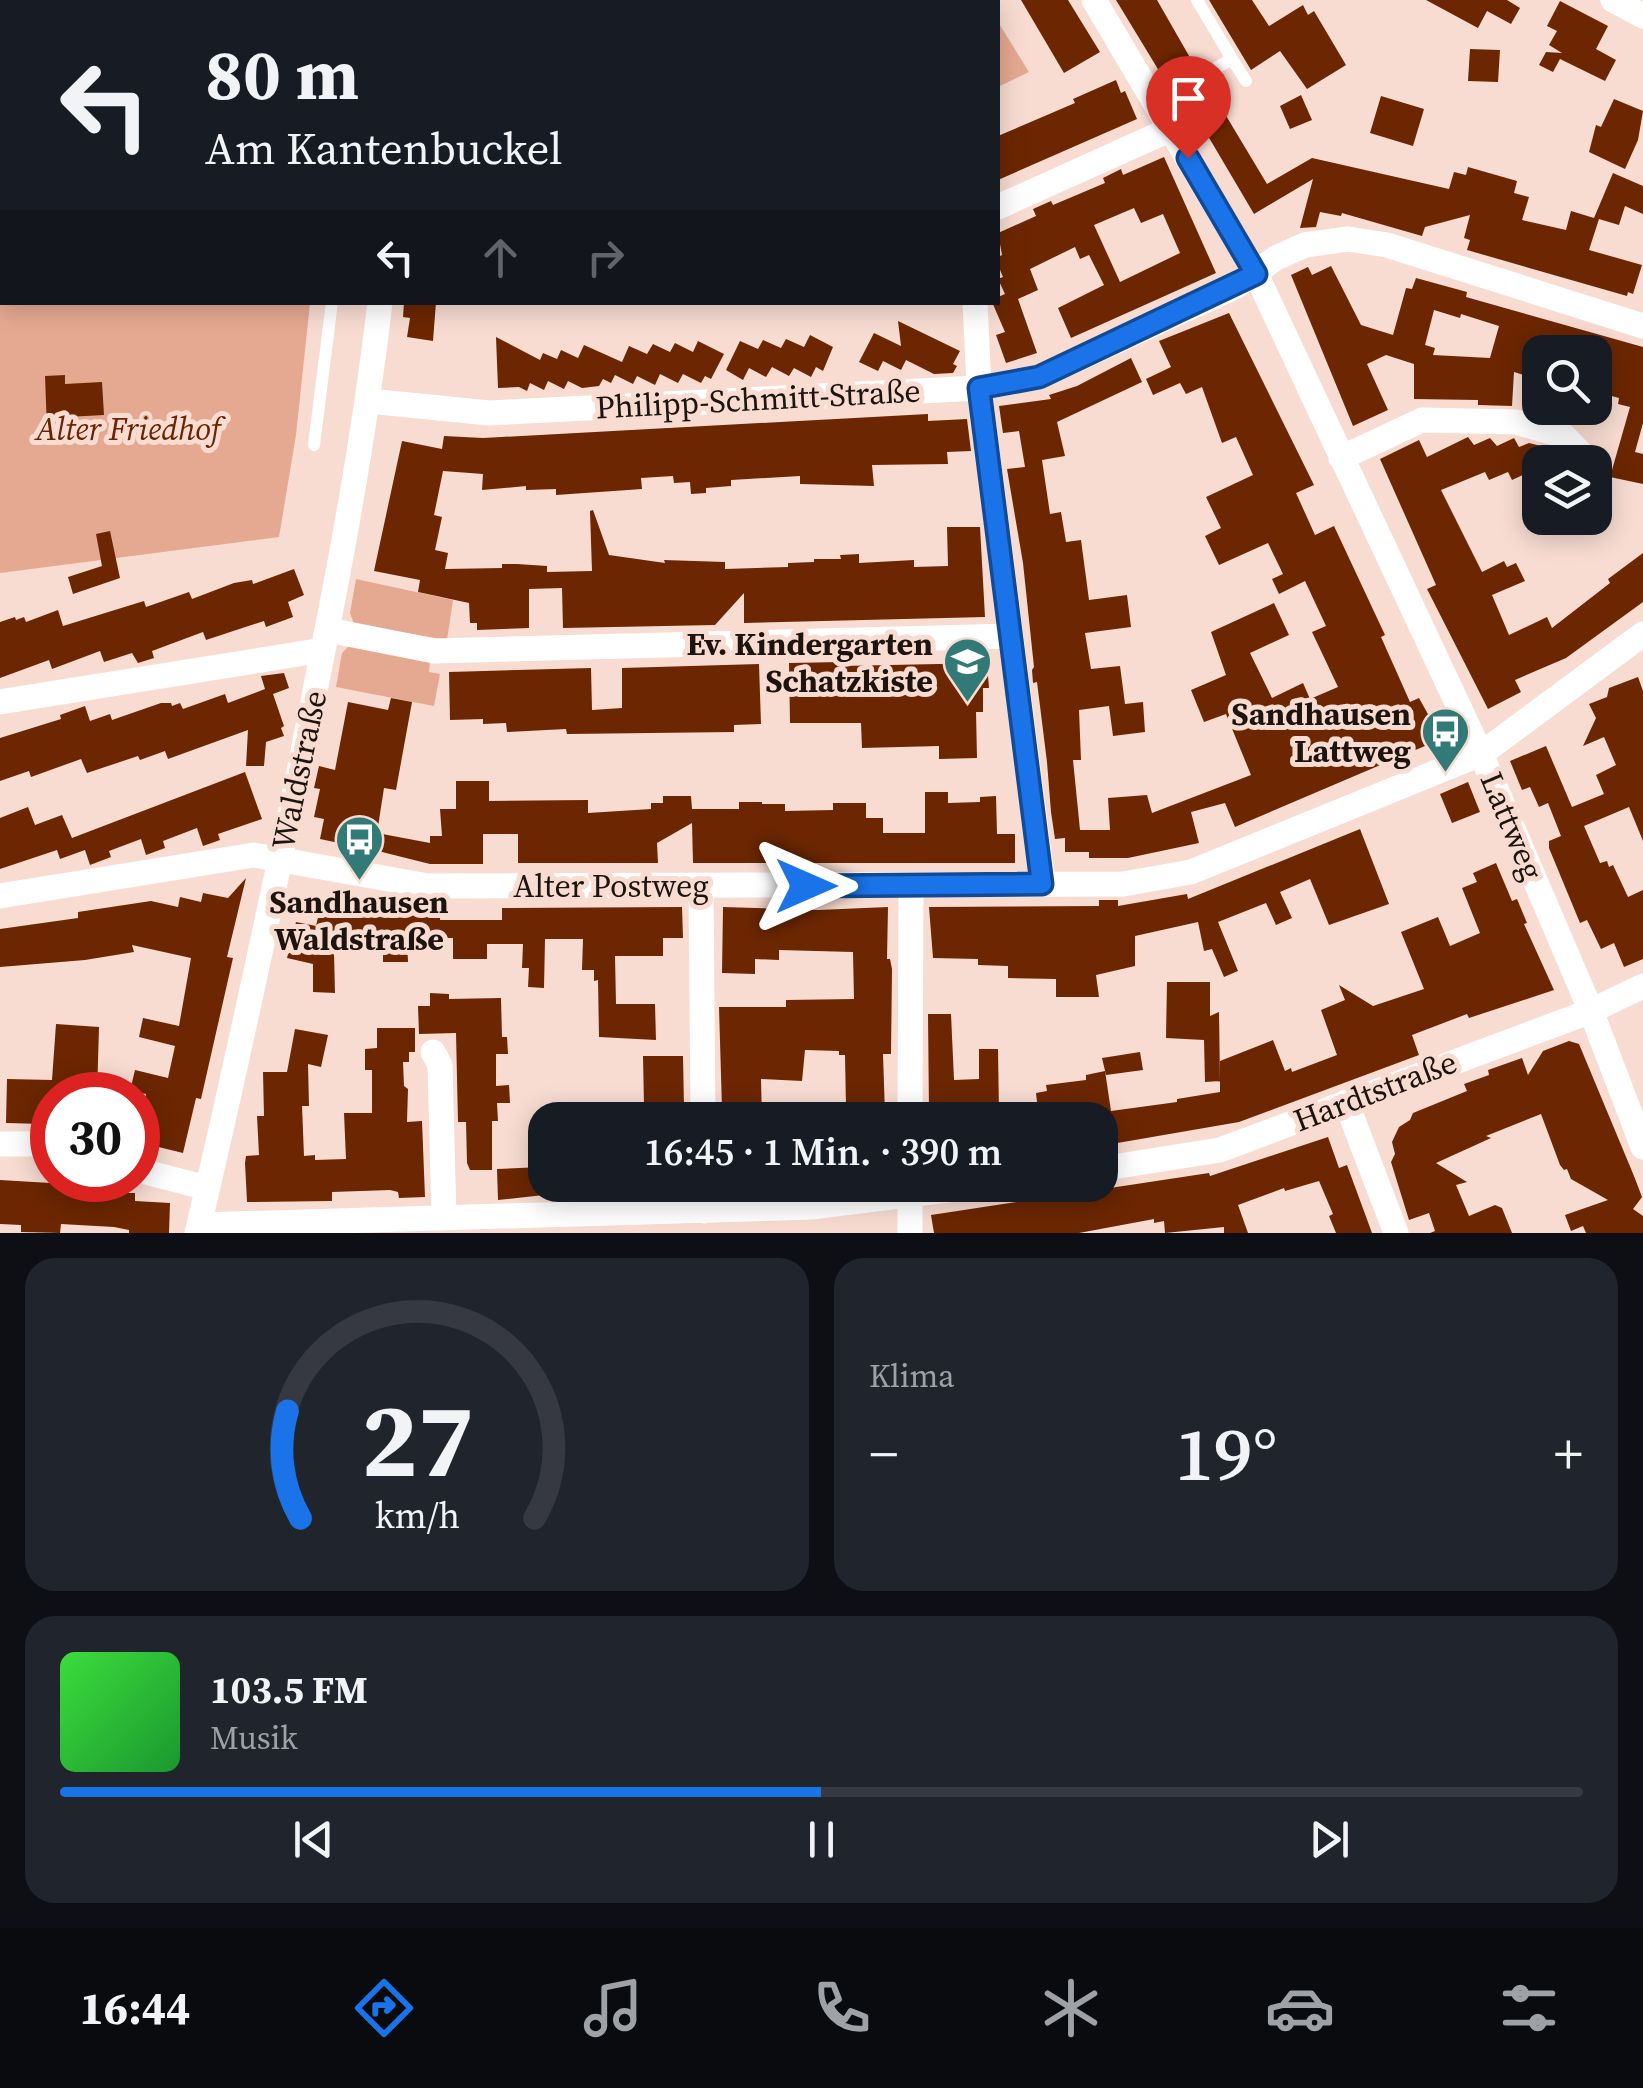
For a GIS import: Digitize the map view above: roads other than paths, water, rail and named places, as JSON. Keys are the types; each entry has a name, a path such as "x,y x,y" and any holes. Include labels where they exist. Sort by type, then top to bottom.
{"street":[{"name":"Lattweg","path":"1094,0 1256,274 1482,754 1591,1011 1643,1147"},
{"path":"1613,0 1643,16"},
{"path":"1000,207 1170,129"},
{"name":"Philipp-Schmitt-Straße","path":"368,400 489,413 979,388 1039,377 1256,274 1276,258 1304,245 1348,239 1387,246 1643,326"},
{"name":"Waldstraße","path":"198,1229 326,640 368,400 380,305"},
{"path":"975,305 979,388 1042,884"},
{"path":"1342,458 1422,420 1516,422 1564,436 1573,445"},
{"name":"Alter Postweg","path":"0,896 254,855 428,886 1123,884 1191,872 1482,754 1643,634"},
{"path":"0,702 326,640 434,651 1011,636"},
{"path":"910,885 910,1102"},
{"path":"701,886 703,1102"},
{"name":"Hardtstraße","path":"1118,1166 1220,1150 1591,1011 1643,986"},
{"path":"433,1052 440,1066 444,1218"},
{"path":"1346,1102 1396,1233"},
{"path":"0,1144 30,1144"},
{"path":"160,1176 208,1188"},
{"path":"198,1229 444,1218 652,1202"},
{"path":"752,1202 811,1207 842,1202"},
{"path":"910,1202 910,1233"}],"lane":[{"path":"1198,0 1246,81"},
{"path":"1155,102 1232,60"},
{"path":"314,444 332,305"}],"place":[{"name":"Ev. Kindergarten Schatzkiste","path":"968,704"},
{"name":"Sandhausen Lattweg","path":"1446,774"},
{"name":"Sandhausen Waldstraße","path":"359,882"}],"park label":[{"name":"Alter Friedhof","path":"128,429"}]}
